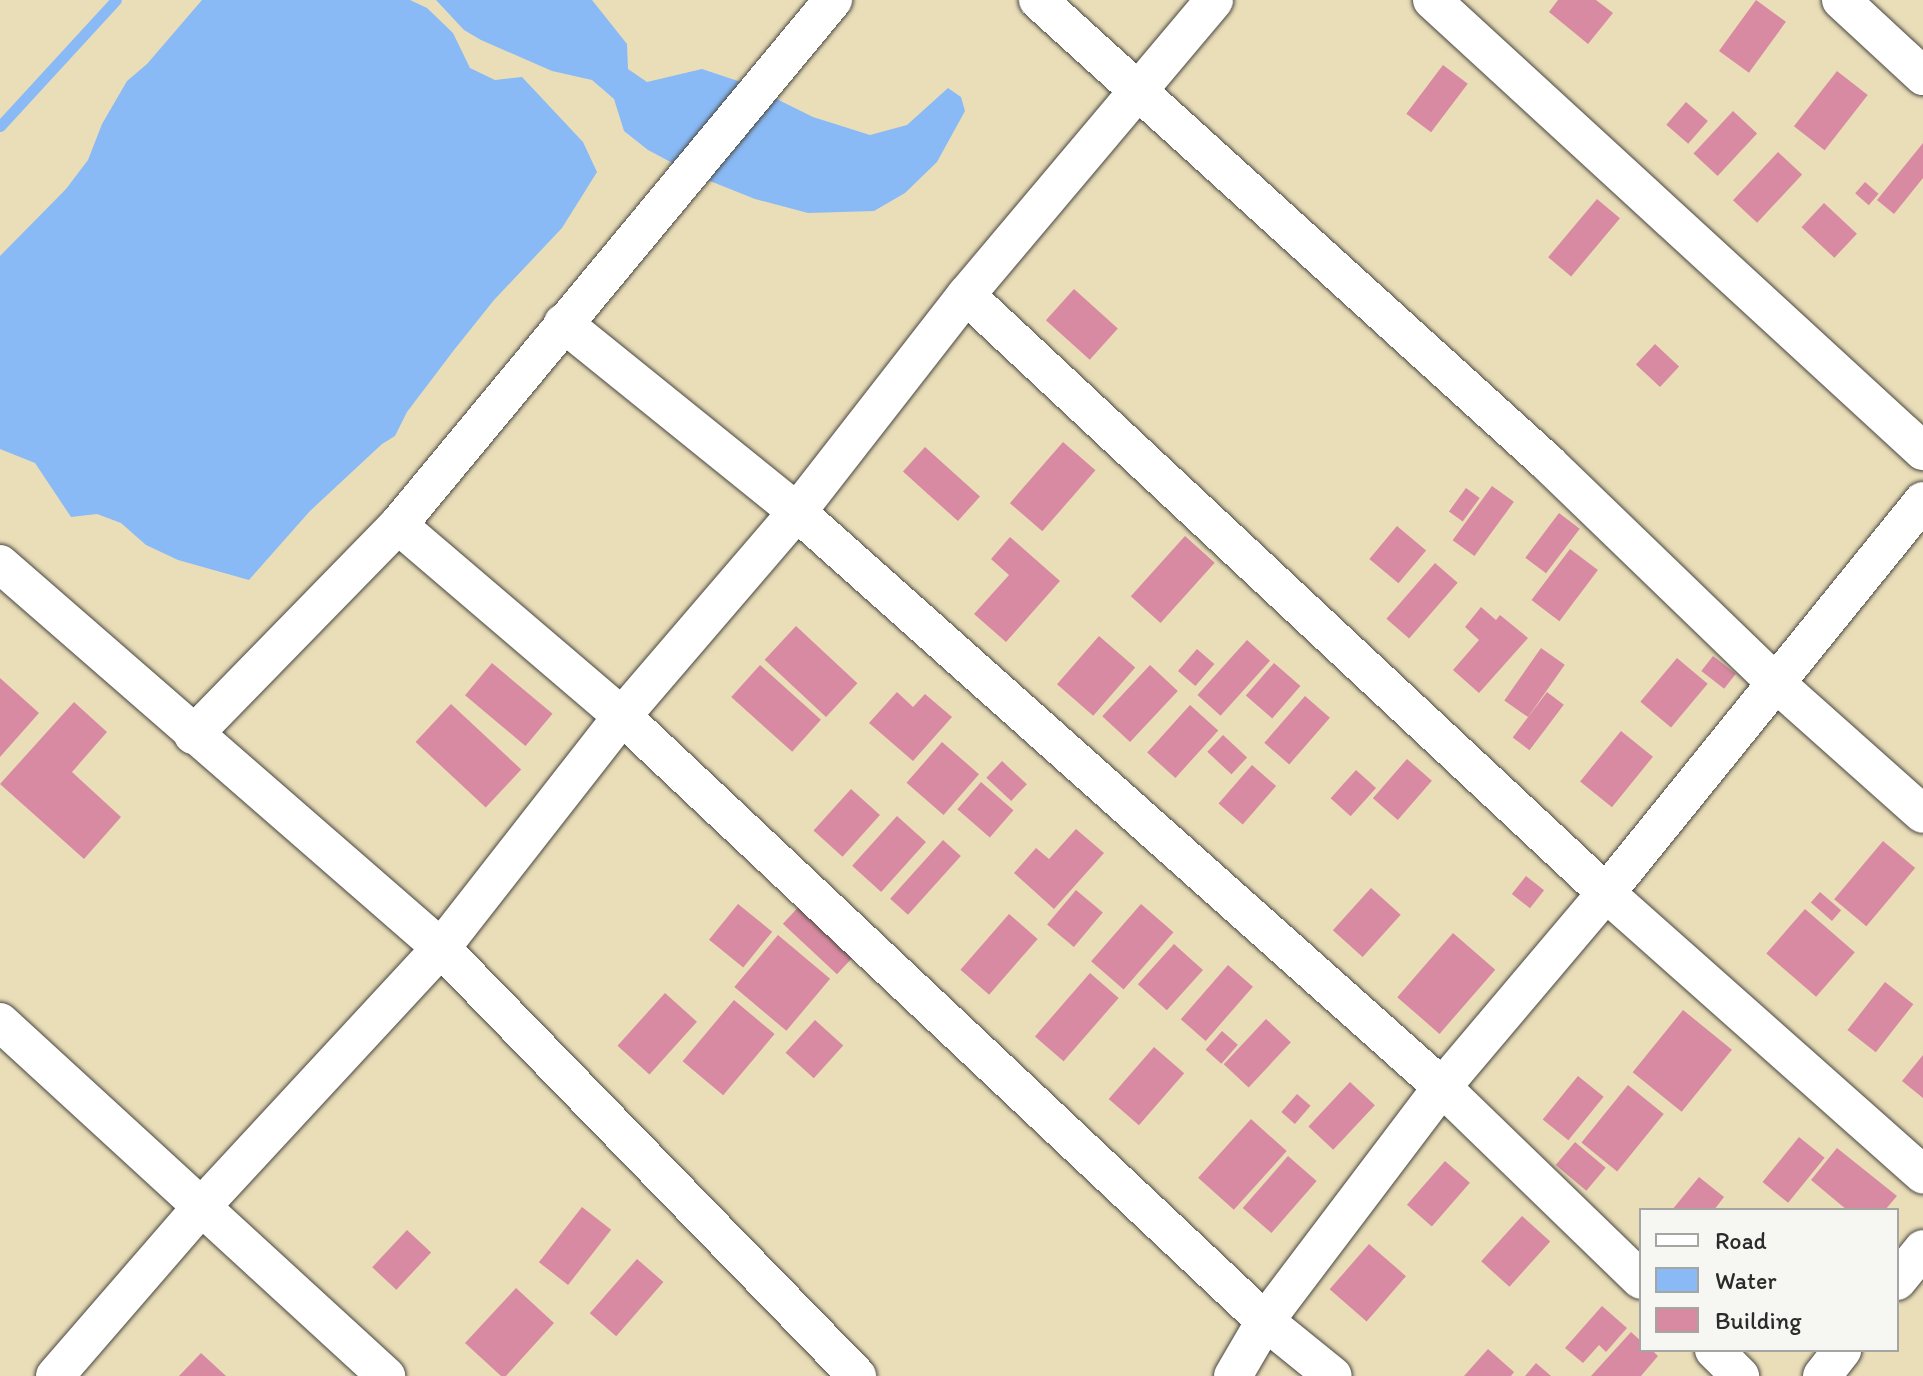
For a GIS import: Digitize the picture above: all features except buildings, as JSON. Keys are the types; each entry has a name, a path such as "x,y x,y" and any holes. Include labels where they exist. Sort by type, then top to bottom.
{"street":[{"path":"193,735 398,525 833,0"},
{"path":"1038,0 1548,463 1777,684 1923,814"},
{"path":"55,1376 202,1206 441,948 622,716 797,512 966,295 1214,0"},
{"path":"1432,0 1923,451"},
{"path":"1841,0 1923,76"},
{"path":"966,295 1606,893 1923,1174"},
{"path":"563,323 797,512 1442,1087 1639,1278"},
{"path":"1233,1376 1265,1321 1442,1087 1606,893 1923,501"},
{"path":"398,525 622,716 1265,1321 1333,1376"},
{"path":"0,564 441,948 857,1376"},
{"path":"0,1022 386,1376"},
{"path":"1899,1279 1923,1249"},
{"path":"1716,1352 1740,1376"},
{"path":"1822,1376 1840,1352"}],"water":[{"path":"202,0 410,0 427,8 453,33 470,68 495,80 522,77 583,142 597,172 562,228 494,300 407,412 395,436 382,444 310,511 249,580 178,560 146,545 121,523 97,514 71,517 35,463 0,449 0,256 66,189 88,160 102,124 127,81 147,64"},
{"path":"436,0 592,0 627,44 628,69 647,82 702,69 744,83 813,117 870,135 907,125 948,88 961,97 965,111 937,162 905,193 874,211 808,213 755,199 695,175 648,150 624,131 614,99 592,80 552,71 481,40 464,30"}],"waterway":[{"path":"0,126 116,0"}]}
